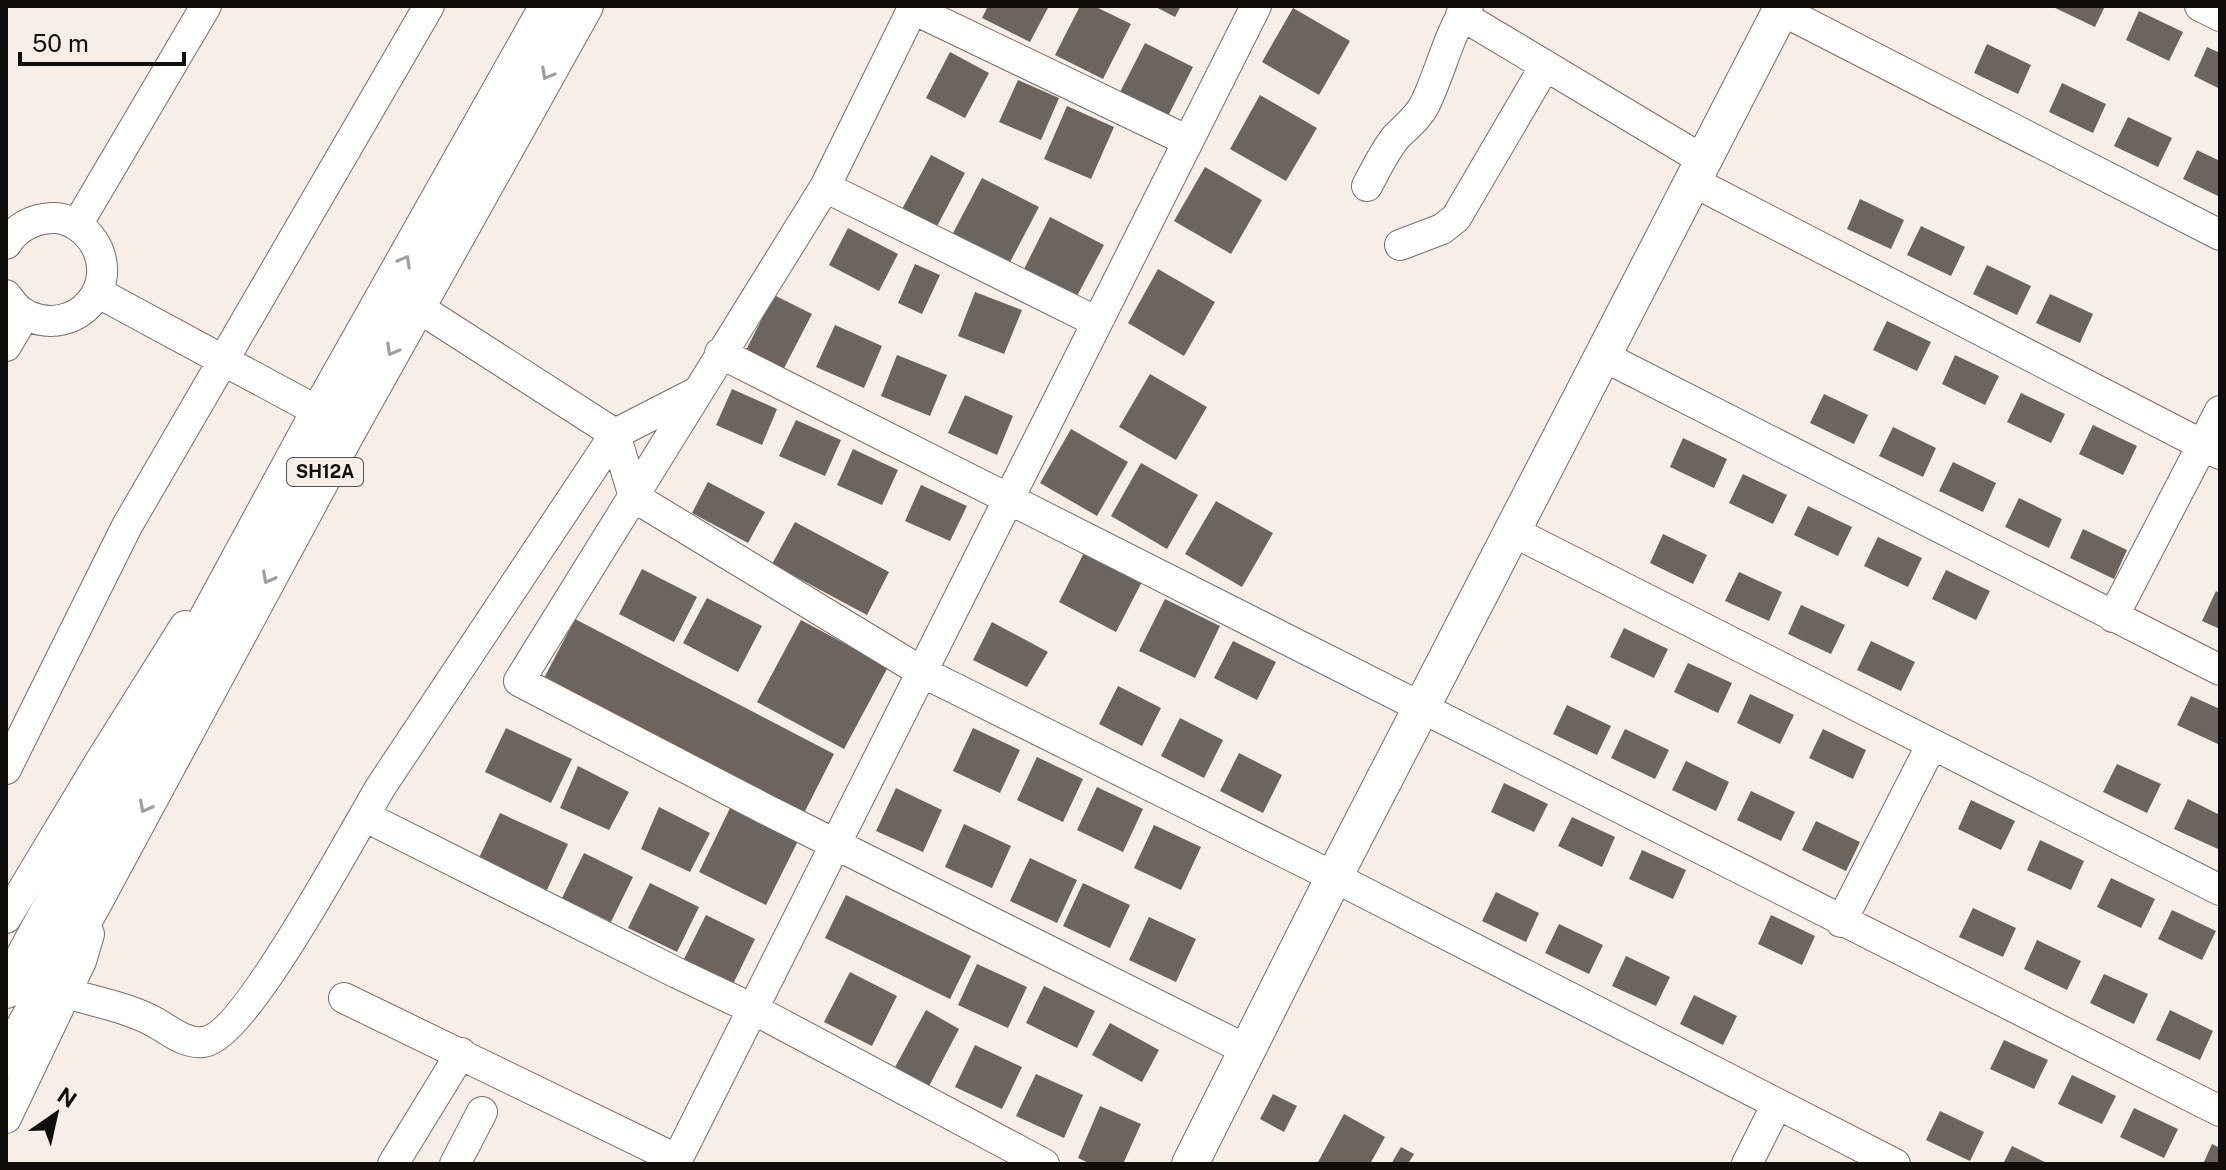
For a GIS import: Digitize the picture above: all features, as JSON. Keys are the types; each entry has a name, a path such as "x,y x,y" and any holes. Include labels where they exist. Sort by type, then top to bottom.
{"main road":[{"name":"SH12A","path":"6,990 319,412 548,6"},
{"name":"SH12A","path":"6,1060 416,306 585,6"},
{"path":"1190,1164 1334,877 1782,8"}],"street":[{"path":"77,225 206,6"},
{"path":"6,769 127,526 429,6"},
{"path":"344,998 677,1162 1256,6"},
{"path":"2200,6 2220,16"},
{"path":"1188,141 914,8 825,187 519,681 763,808 1247,1050"},
{"path":"1782,8 2220,235"},
{"path":"1367,186 1389,147 1417,117 1465,11 1698,170 2211,449"},
{"path":"1400,245 1442,229 1456,218 1545,66"},
{"path":"825,187 1097,322"},
{"path":"6,244 17,230 29,222 60,219 88,233 99,251 103,273 93,300 68,319 53,321 16,305 6,346"},
{"path":"97,292 319,412"},
{"path":"416,306 615,434 634,497 922,672 1334,877 1895,1164"},
{"path":"720,353 2220,1111"},
{"path":"1603,356 2220,670"},
{"path":"66,993 143,1017 181,1038 203,1042 219,1036 263,984 380,788 615,434 697,392"},
{"path":"2113,617 2211,449 2220,411"},
{"path":"6,918 186,626 274,496"},
{"path":"1512,531 2220,890"},
{"path":"1841,922 1932,744"},
{"path":"364,816 753,1009 1044,1164"},
{"path":"6,1118 88,945 93,904"},
{"path":"393,1164 461,1053"},
{"path":"1747,1164 1777,1104"},
{"path":"455,1164 482,1112"}],"building":[{"path":"988,6 1049,6 1030,42 982,18"},
{"path":"1080,6 1094,6 1131,24 1103,79 1055,55"},
{"path":"1154,6 1181,6 1175,17"},
{"path":"2051,6 2105,6 2095,27"},
{"path":"1293,8 1350,41 1319,95 1262,62"},
{"path":"2139,11 2183,32 2169,61 2126,40"},
{"path":"1145,43 1193,67 1165,122 1117,98"},
{"path":"1987,44 2031,65 2018,94 1974,73"},
{"path":"2207,47 2220,53 2220,89 2194,76"},
{"path":"950,52 989,73 965,118 926,98"},
{"path":"1018,80 1059,98 1041,140 999,122"},
{"path":"2062,83 2106,104 2093,133 2049,112"},
{"path":"1260,95 1317,128 1286,181 1230,149"},
{"path":"1067,106 1114,127 1091,179 1044,159"},
{"path":"2128,117 2172,138 2158,167 2114,146"},
{"path":"2197,150 2220,161 2220,197 2183,179"},
{"path":"931,155 965,173 934,232 900,213"},
{"path":"1205,167 1262,200 1231,254 1174,221"},
{"path":"982,178 1039,207 1009,264 952,235"},
{"path":"1860,199 1904,220 1891,249 1847,229"},
{"path":"1050,217 1104,245 1077,296 1024,269"},
{"path":"1921,226 1965,247 1951,276 1907,255"},
{"path":"848,228 898,254 879,291 829,265"},
{"path":"915,264 940,275 922,314 898,303"},
{"path":"1987,265 2031,286 2017,315 1973,294"},
{"path":"1158,269 1215,302 1184,356 1128,323"},
{"path":"975,292 1022,310 1004,354 958,336"},
{"path":"2050,294 2093,314 2080,343 2036,323"},
{"path":"774,295 812,314 782,372 745,352"},
{"path":"1887,321 1931,342 1917,371 1873,350"},
{"path":"835,325 882,346 864,388 816,367"},
{"path":"897,355 947,375 930,416 881,396"},
{"path":"1955,355 1999,376 1985,405 1942,384"},
{"path":"1150,374 1207,407 1176,460 1119,427"},
{"path":"732,389 777,409 762,445 716,425"},
{"path":"2021,393 2065,414 2051,443 2007,422"},
{"path":"1824,394 1868,415 1854,444 1810,423"},
{"path":"965,395 1013,416 997,455 948,433"},
{"path":"796,420 841,440 825,476 779,456"},
{"path":"2093,425 2137,446 2123,475 2079,454"},
{"path":"1893,427 1936,448 1923,477 1879,456"},
{"path":"1071,429 1128,462 1097,516 1040,483"},
{"path":"1683,438 1727,459 1714,488 1670,467"},
{"path":"853,449 898,470 882,505 837,485"},
{"path":"1953,462 1996,483 1983,512 1939,491"},
{"path":"1141,463 1198,495 1167,549 1111,516"},
{"path":"1743,474 1787,495 1773,524 1729,503"},
{"path":"708,482 765,512 748,543 692,513"},
{"path":"921,485 967,506 950,541 905,521"},
{"path":"2019,498 2062,519 2049,548 2005,527"},
{"path":"1216,501 1273,533 1242,587 1185,554"},
{"path":"1808,506 1852,527 1838,556 1794,535"},
{"path":"795,522 889,572 867,615 772,564"},
{"path":"2083,529 2127,550 2114,579 2070,558"},
{"path":"1663,534 1707,555 1693,584 1650,563"},
{"path":"1878,537 1922,558 1908,587 1864,566"},
{"path":"1088,545 1146,574 1116,632 1059,602"},
{"path":"642,569 697,597 674,642 619,614"},
{"path":"1946,570 1990,591 1976,620 1932,599"},
{"path":"1739,572 1782,592 1769,621 1725,601"},
{"path":"2216,591 2220,594 2220,629 2202,621"},
{"path":"707,598 762,626 738,672 683,643"},
{"path":"1165,599 1220,626 1195,678 1139,651"},
{"path":"1801,605 1845,625 1831,654 1788,634"},
{"path":"575,619 834,754 803,815 543,680"},
{"path":"801,620 888,667 844,749 757,702"},
{"path":"992,622 1048,652 1027,687 973,660"},
{"path":"1624,628 1668,649 1654,678 1610,657"},
{"path":"1233,641 1276,662 1257,700 1214,678"},
{"path":"1871,641 1915,662 1901,691 1857,670"},
{"path":"1688,663 1732,683 1718,713 1674,692"},
{"path":"1118,686 1161,708 1142,746 1099,724"},
{"path":"1750,694 1794,715 1780,744 1737,723"},
{"path":"2191,696 2220,709 2220,745 2177,725"},
{"path":"1567,705 1611,726 1597,755 1553,734"},
{"path":"1180,718 1223,740 1204,778 1161,756"},
{"path":"506,728 572,759 551,803 485,772"},
{"path":"973,728 1020,750 1000,793 953,771"},
{"path":"1625,729 1669,750 1655,779 1611,758"},
{"path":"1823,729 1866,750 1853,779 1809,758"},
{"path":"1239,753 1282,775 1263,813 1220,791"},
{"path":"1037,757 1083,779 1063,822 1017,800"},
{"path":"1686,761 1729,782 1716,811 1672,790"},
{"path":"2117,764 2161,784 2147,813 2103,792"},
{"path":"578,766 629,792 609,830 560,808"},
{"path":"1504,783 1548,804 1534,832 1491,812"},
{"path":"1097,787 1143,809 1123,852 1077,830"},
{"path":"896,788 942,810 923,852 876,831"},
{"path":"1751,791 1795,812 1781,841 1737,820"},
{"path":"2188,799 2220,815 2218,849 2174,829"},
{"path":"1971,800 2015,821 2001,850 1958,829"},
{"path":"731,806 799,839 766,905 699,872"},
{"path":"659,807 710,833 690,872 641,849"},
{"path":"500,813 568,844 547,890 479,858"},
{"path":"1572,817 1615,837 1602,867 1558,846"},
{"path":"1816,821 1860,842 1846,871 1802,850"},
{"path":"964,824 1011,846 992,888 945,867"},
{"path":"1154,825 1201,847 1181,890 1134,868"},
{"path":"2040,840 2084,861 2071,890 2027,870"},
{"path":"1642,850 1686,870 1673,899 1629,879"},
{"path":"584,853 633,877 611,922 562,898"},
{"path":"1030,858 1077,880 1057,923 1010,901"},
{"path":"2111,878 2155,899 2141,928 2097,907"},
{"path":"650,883 699,907 677,952 628,928"},
{"path":"1083,883 1130,905 1110,948 1063,926"},
{"path":"1496,892 1539,913 1526,942 1482,921"},
{"path":"846,895 971,956 950,999 825,938"},
{"path":"1973,908 2016,928 2003,957 1959,937"},
{"path":"2172,910 2216,931 2202,960 2158,939"},
{"path":"706,915 755,939 733,984 684,959"},
{"path":"1771,915 1815,936 1802,965 1758,944"},
{"path":"1149,917 1196,939 1176,982 1129,960"},
{"path":"1559,924 1603,945 1589,974 1545,953"},
{"path":"2037,940 2081,961 2067,990 2024,969"},
{"path":"1626,956 1670,977 1656,1006 1612,986"},
{"path":"977,964 1027,987 1008,1028 958,1005"},
{"path":"850,972 897,996 872,1046 824,1022"},
{"path":"2104,974 2148,994 2134,1024 2090,1003"},
{"path":"1044,986 1095,1011 1077,1048 1026,1023"},
{"path":"1694,995 1737,1016 1723,1045 1680,1024"},
{"path":"926,1010 959,1029 927,1090 893,1071"},
{"path":"2170,1010 2213,1031 2200,1060 2156,1040"},
{"path":"1110,1023 1159,1050 1142,1082 1092,1055"},
{"path":"2004,1040 2048,1060 2034,1089 1990,1069"},
{"path":"975,1045 1022,1067 1002,1109 955,1087"},
{"path":"1036,1074 1083,1095 1064,1138 1016,1116"},
{"path":"2072,1075 2116,1096 2102,1124 2058,1104"},
{"path":"1273,1094 1297,1106 1284,1132 1260,1119"},
{"path":"1100,1106 1141,1124 1123,1164 1091,1164 1078,1158"},
{"path":"2134,1108 2178,1129 2164,1158 2120,1137"},
{"path":"1940,1111 1984,1132 1970,1161 1926,1140"},
{"path":"1344,1114 1385,1137 1370,1164 1317,1164"},
{"path":"2212,1144 2220,1148 2220,1164 2203,1164"},
{"path":"2012,1146 2049,1164 2003,1164"},
{"path":"1401,1147 1414,1154 1408,1164 1391,1164"}]}
